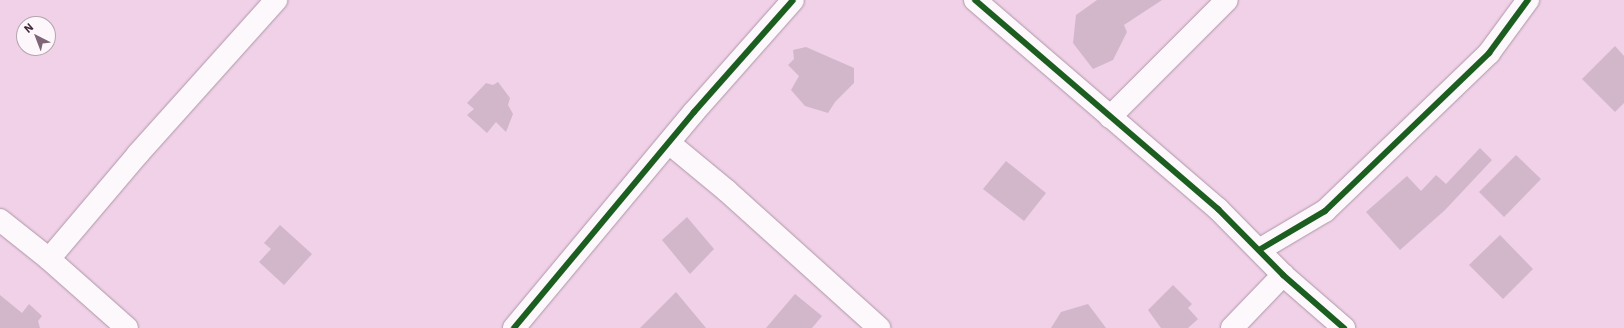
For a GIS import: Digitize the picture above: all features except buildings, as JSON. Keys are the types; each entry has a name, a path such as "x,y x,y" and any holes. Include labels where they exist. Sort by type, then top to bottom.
{"street":[{"path":"49,259 138,154 276,0"},
{"path":"514,328 793,0"},
{"path":"975,0 1218,209 1283,275 1344,328"},
{"path":"1110,116 1227,0"},
{"path":"1258,250 1324,211 1488,53 1528,0"},
{"path":"669,144 727,192 876,327"},
{"path":"0,220 49,259 127,328"},
{"path":"1232,328 1283,275"}],"cycle path":[{"path":"514,328 694,112 793,0"},
{"path":"975,0 1218,209 1283,275 1344,328"},
{"path":"1259,250 1325,211 1489,53 1528,0"}]}
